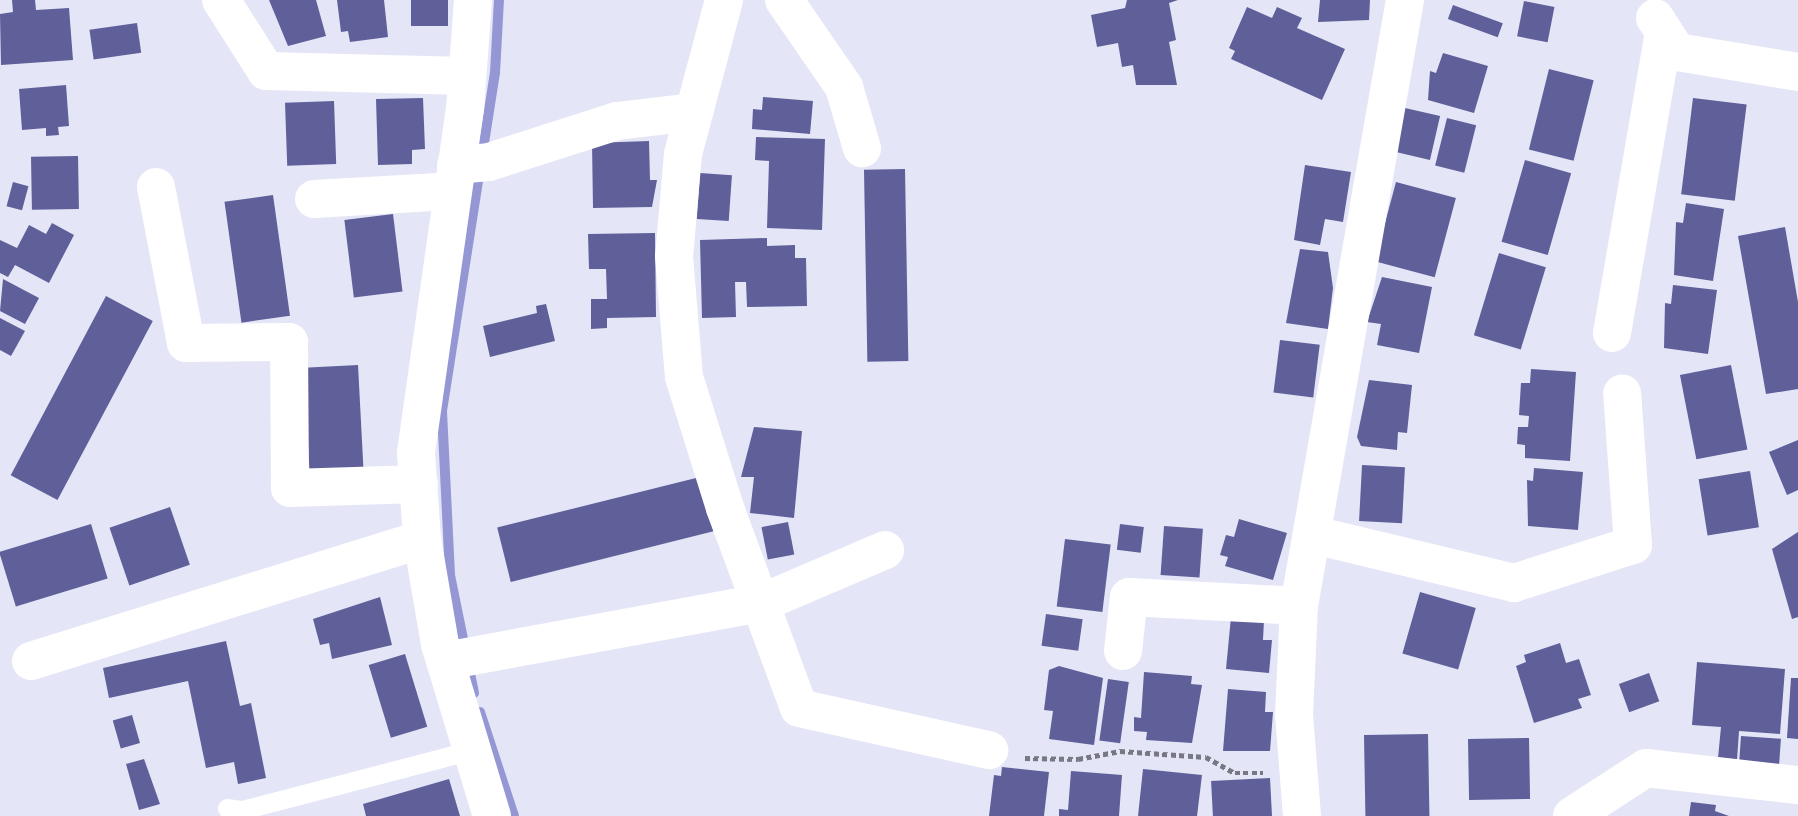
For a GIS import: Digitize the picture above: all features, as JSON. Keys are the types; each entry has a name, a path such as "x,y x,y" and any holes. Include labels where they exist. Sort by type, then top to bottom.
{"street":[{"path":"221,0 266,71 467,76"},
{"path":"472,0 464,171 416,453 422,538 447,661 492,816"},
{"path":"724,0 683,154 674,256 684,377 761,603 800,708 989,750"},
{"path":"784,0 844,88 862,148"},
{"path":"1302,816 1298,773 1299,606 1314,535 1405,0"},
{"path":"1612,333 1659,24 1677,52 1798,72"},
{"path":"314,199 464,171 617,121 694,112"},
{"path":"156,187 186,343 289,342 290,488 419,484"},
{"path":"1314,535 1514,583 1633,545 1622,393"},
{"path":"31,661 422,538"},
{"path":"447,661 761,603 885,550"},
{"path":"1123,651 1129,597 1299,606"},
{"path":"1572,816 1646,768 1785,795"}],"lane":[{"path":"227,808 242,810 472,750"}],"path":[{"path":"989,750 1040,762 1133,752 1206,757 1235,773 1298,773"}],"building":[{"path":"12,0 35,0 36,10 69,8 73,60 1,65 0,14 13,12"},
{"path":"269,0 316,0 326,36 288,46"},
{"path":"337,0 384,0 388,37 350,42 348,31 341,32"},
{"path":"411,0 448,0 448,26 411,26"},
{"path":"1127,0 1178,0 1169,3 1176,40 1169,42 1177,85 1136,85 1133,65 1122,67 1118,43 1097,47 1091,15 1125,8"},
{"path":"1320,0 1370,0 1369,20 1318,22"},
{"path":"1524,1 1554,7 1548,42 1517,36"},
{"path":"1453,5 1503,23 1498,37 1448,19"},
{"path":"1247,7 1272,18 1277,7 1302,18 1297,28 1345,49 1322,100 1231,59 1235,51 1229,48"},
{"path":"137,23 141,53 94,59 89,30"},
{"path":"1443,53 1488,66 1474,113 1428,100 1430,71 1436,73"},
{"path":"1549,69 1594,80 1574,161 1529,150"},
{"path":"66,85 69,126 58,127 59,135 46,136 46,128 22,130 19,89"},
{"path":"763,97 813,101 810,134 752,129 753,109 762,110"},
{"path":"423,98 425,149 412,150 412,164 378,165 376,99"},
{"path":"1693,98 1747,105 1735,201 1681,194"},
{"path":"334,101 336,164 287,166 285,103"},
{"path":"1405,108 1440,116 1430,160 1395,152"},
{"path":"1447,118 1476,125 1464,173 1435,166"},
{"path":"756,137 825,139 822,230 767,228 769,161 755,160"},
{"path":"649,141 650,180 657,180 652,207 593,208 592,143"},
{"path":"78,156 79,209 32,210 31,157"},
{"path":"1525,160 1571,173 1548,255 1502,242"},
{"path":"1305,165 1351,172 1343,222 1325,219 1320,245 1294,240"},
{"path":"905,169 908,361 867,362 864,170"},
{"path":"700,173 732,175 729,221 697,219"},
{"path":"13,182 28,186 22,210 7,206"},
{"path":"1396,182 1456,198 1435,277 1375,261"},
{"path":"273,195 290,316 241,323 224,202"},
{"path":"1686,203 1724,209 1713,281 1674,275 1676,222 1683,223"},
{"path":"393,214 403,291 354,297 344,220"},
{"path":"52,223 74,235 49,283 15,265 8,277 0,273 0,240 17,248 29,225 46,234"},
{"path":"1785,227 1798,302 1798,389 1766,394 1738,236"},
{"path":"655,233 656,317 607,318 607,328 591,329 591,299 607,299 606,269 589,269 588,234"},
{"path":"767,238 767,246 795,245 795,258 806,258 807,306 747,307 746,282 735,282 736,317 702,318 700,240"},
{"path":"1300,249 1328,252 1333,288 1328,329 1286,323"},
{"path":"1499,253 1546,267 1521,350 1474,335"},
{"path":"1382,277 1432,287 1419,353 1377,345 1381,324 1367,322"},
{"path":"3,279 39,298 25,324 0,311"},
{"path":"1673,285 1717,290 1708,354 1664,348 1665,303 1671,304"},
{"path":"106,296 153,321 57,500 11,475"},
{"path":"546,304 555,341 490,357 483,326 537,313 536,306"},
{"path":"0,318 25,331 11,356 0,350"},
{"path":"1280,340 1320,345 1313,397 1274,393"},
{"path":"358,365 364,473 310,476 304,368"},
{"path":"1731,365 1747,449 1696,459 1680,375"},
{"path":"1531,369 1576,372 1570,461 1525,458 1525,445 1517,444 1518,427 1528,427 1529,416 1519,415 1521,383 1530,383"},
{"path":"1369,380 1412,385 1407,433 1398,432 1397,450 1361,446 1357,437"},
{"path":"754,427 802,431 794,518 750,513 754,477 741,477"},
{"path":"1798,440 1798,490 1787,495 1769,452"},
{"path":"1362,465 1405,467 1402,523 1359,521"},
{"path":"1534,468 1583,472 1578,530 1528,526 1527,480 1533,481"},
{"path":"1750,471 1759,527 1708,535 1699,479"},
{"path":"700,477 714,531 511,582 497,528"},
{"path":"170,507 190,565 129,586 109,528"},
{"path":"1239,519 1287,533 1273,580 1225,566 1228,557 1220,555 1226,535 1234,537"},
{"path":"788,522 794,554 768,560 761,527"},
{"path":"91,524 108,579 16,607 0,552"},
{"path":"1120,524 1144,527 1141,553 1117,550"},
{"path":"1164,526 1203,529 1199,578 1161,575"},
{"path":"1798,532 1798,617 1792,619 1772,549"},
{"path":"1065,539 1111,545 1102,612 1057,606"},
{"path":"1420,592 1476,608 1458,670 1402,654"},
{"path":"380,597 392,645 332,659 329,643 320,645 313,619"},
{"path":"1046,614 1083,619 1078,651 1042,646"},
{"path":"1231,617 1264,620 1263,640 1272,640 1269,673 1226,669"},
{"path":"226,641 240,706 251,703 266,778 238,784 234,762 206,768 188,681 109,698 103,668"},
{"path":"1560,643 1566,663 1579,659 1591,695 1578,699 1582,708 1534,723 1516,666 1526,662 1524,655"},
{"path":"405,654 427,727 391,738 369,665"},
{"path":"1697,662 1785,669 1780,734 1739,731 1737,760 1718,758 1721,727 1692,725"},
{"path":"1059,666 1103,678 1094,745 1049,739 1053,711 1044,710 1049,670"},
{"path":"1144,672 1192,676 1191,684 1202,685 1192,743 1146,740 1147,732 1134,731 1134,717 1141,718"},
{"path":"1649,673 1659,701 1629,712 1619,684"},
{"path":"1791,678 1798,678 1798,739 1787,738"},
{"path":"1108,679 1129,682 1120,743 1099,740"},
{"path":"1228,689 1266,692 1265,712 1273,712 1270,751 1223,751"},
{"path":"132,715 140,743 121,748 113,721"},
{"path":"1428,734 1429,816 1365,816 1364,735"},
{"path":"1741,736 1781,739 1779,771 1739,768"},
{"path":"1529,738 1530,799 1469,800 1468,739"},
{"path":"144,759 160,804 139,810 126,764"},
{"path":"1002,767 1049,772 1044,816 989,816 994,775 1001,776"},
{"path":"1143,769 1202,775 1197,816 1138,816"},
{"path":"1071,771 1122,775 1119,816 1059,816 1059,809 1068,810"},
{"path":"1270,778 1272,816 1213,816 1211,781"},
{"path":"449,779 460,816 366,816 363,804"},
{"path":"1691,802 1716,805 1715,811 1729,816 1689,816"}],"waterway":[{"path":"474,693 450,575 442,411 495,73 499,0"},
{"path":"480,712 514,816"}]}
